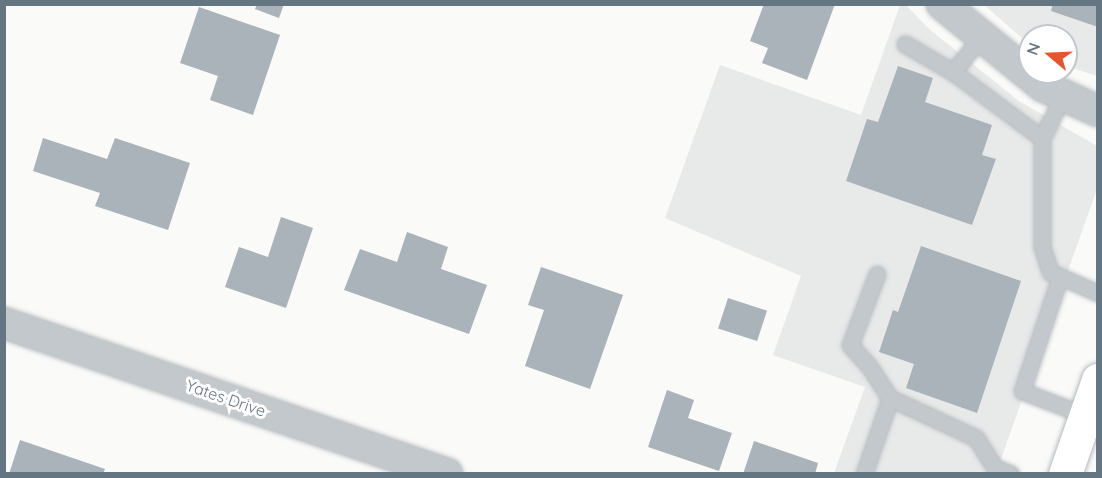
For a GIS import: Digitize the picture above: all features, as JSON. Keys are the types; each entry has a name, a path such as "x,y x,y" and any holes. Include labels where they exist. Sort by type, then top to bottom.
{"main road":[{"path":"1065,474 1094,393"}],"street":[{"path":"942,4 1043,86 1098,111"},
{"name":"Yates Drive","path":"4,323 447,474"}],"lane":[{"path":"953,72 981,36"},
{"path":"905,44 953,72 1042,138"},
{"path":"1063,96 1042,138 1042,246 1050,272 1098,293"},
{"path":"877,274 850,345 869,366 890,398 976,438 994,467 1011,474"},
{"path":"1060,277 1022,391 1094,393"},
{"path":"864,474 890,398"},
{"path":"982,474 988,457"}],"shaded area":[{"path":"900,5 906,5 929,29 1019,101 1097,146 1097,189 996,473 834,473 865,387 773,355 801,276 665,218 720,65 861,115"},
{"path":"984,5 1097,5 1097,76 1078,70 1078,24 1018,24 1018,35"}],"building":[{"path":"257,4 284,4 279,18 255,9"},
{"path":"764,4 835,4 807,80 762,63 768,48 750,41"},
{"path":"1053,4 1098,4 1098,27 1051,11"},
{"path":"199,7 280,35 253,115 210,100 218,76 180,63"},
{"path":"898,66 933,78 925,102 992,125 982,155 996,159 972,225 846,181 867,119 878,122"},
{"path":"43,138 107,159 115,138 190,163 168,230 95,206 100,193 33,171"},
{"path":"281,217 313,228 286,308 225,287 239,247 268,257"},
{"path":"407,232 448,247 441,269 487,285 469,334 344,290 360,249 397,262"},
{"path":"921,246 1021,281 977,413 906,388 914,364 879,352 893,310 898,312"},
{"path":"541,267 623,295 590,389 525,366 544,310 528,305"},
{"path":"728,298 767,311 757,341 718,328"},
{"path":"667,390 694,400 688,418 732,433 719,471 648,447"},
{"path":"20,440 105,469 103,474 9,474"},
{"path":"754,441 818,463 815,474 743,474"}]}
